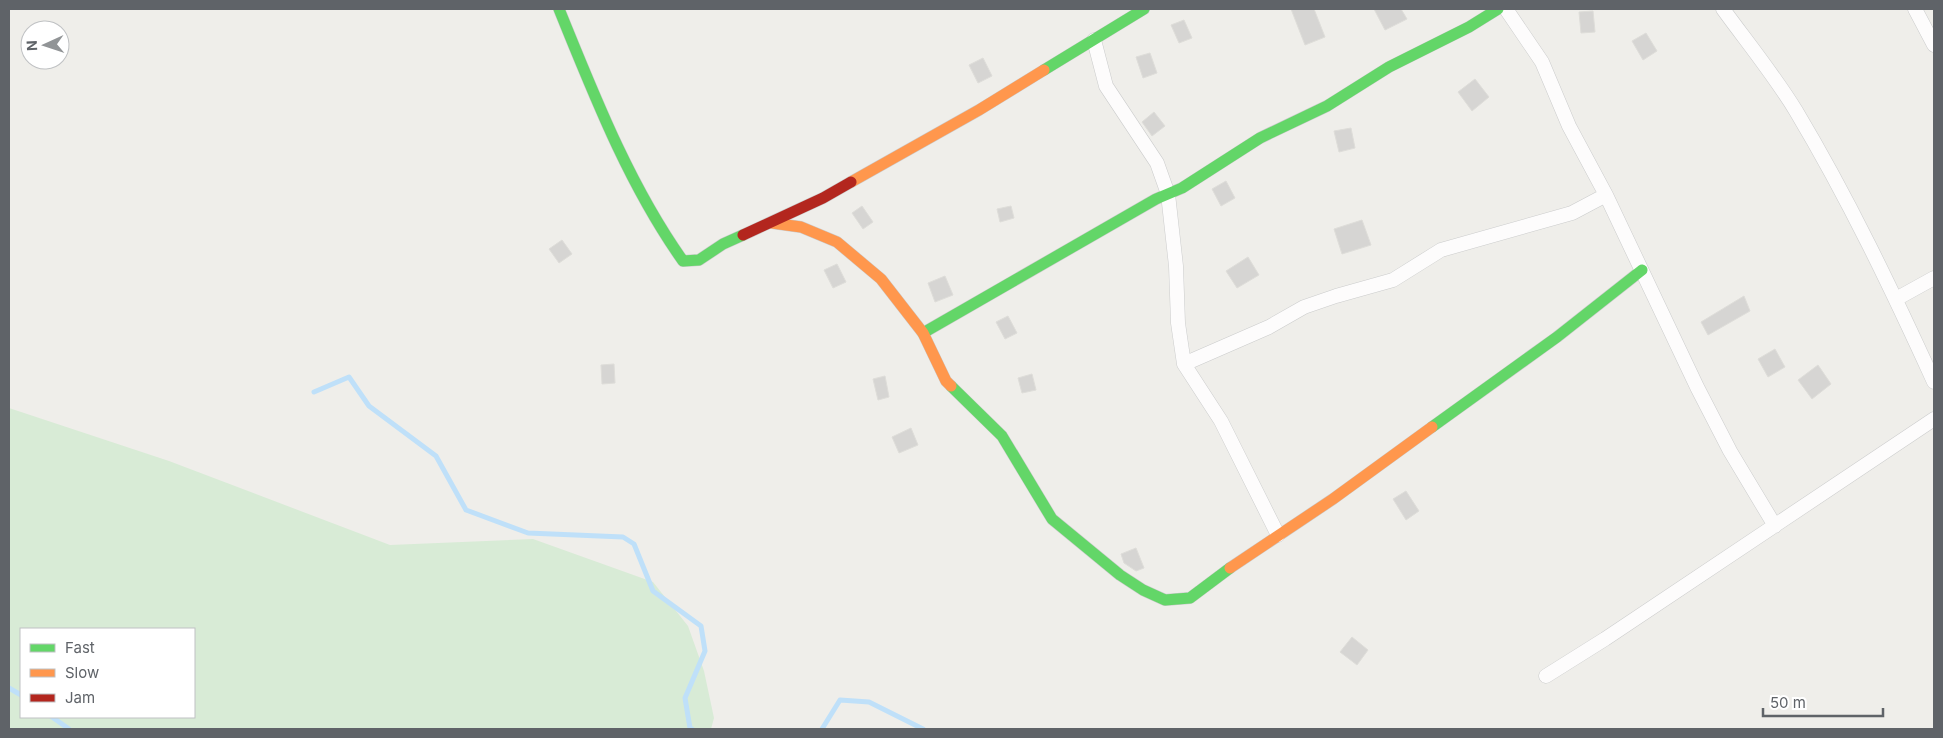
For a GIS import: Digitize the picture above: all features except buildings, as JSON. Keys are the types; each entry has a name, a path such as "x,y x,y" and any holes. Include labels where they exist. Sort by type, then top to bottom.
{"street":[{"path":"559,9 584,71 634,180 663,234 683,260 699,260 723,244 772,223 822,198 979,110 1144,9"},
{"path":"923,333 1026,272 1182,188 1260,138 1327,106 1389,67 1469,27 1498,9"},
{"path":"1506,9 1542,62 1569,126 1606,195 1696,387 1730,451 1775,526"},
{"path":"1723,9 1795,110 1852,212 1896,299 1934,382"},
{"path":"1915,9 1934,45"},
{"path":"1094,40 1106,86 1157,163 1168,194 1176,266 1178,322 1184,364 1220,420 1278,535"},
{"path":"1184,364 1269,326 1304,307 1393,280 1441,250 1572,213 1606,195"},
{"path":"772,223 801,227 837,242 881,279 923,333 946,381 1002,436 1052,519 1120,575 1143,590 1165,600 1190,598 1212,580 1333,499 1527,359 1642,270"},
{"path":"1896,299 1934,278"},
{"path":"1546,676 1934,419"}],"green space":[{"path":"9,408 169,461 390,545 533,539 653,582 688,626 704,671 714,718 711,729 9,729"}],"waterway":[{"path":"314,392 349,377 369,406 436,456 466,510 528,533 623,537 634,544 653,591 701,626 705,651 685,698 690,728 692,729"},
{"path":"9,688 20,694"},
{"path":"822,729 840,700 869,702 923,729"},
{"path":"53,718 69,729"}],"traffic: fast":[{"path":"559,9 599,106 629,171 683,261 699,260 723,244 743,235"},
{"path":"1044,70 1144,9"},
{"path":"923,333 1156,199 1182,188 1260,138 1327,106 1389,67 1469,27 1498,9"},
{"path":"1432,427 1557,337 1642,270"},
{"path":"951,386 1002,436 1052,519 1120,575 1143,590 1165,600 1190,598 1230,568"}],"traffic: slow":[{"path":"851,182 979,110 1044,70"},
{"path":"772,223 801,227 837,242 881,279 923,333 946,381 951,386"},
{"path":"1230,568 1333,499 1432,427"}],"traffic: jam":[{"path":"743,235 823,198 851,182"}]}
